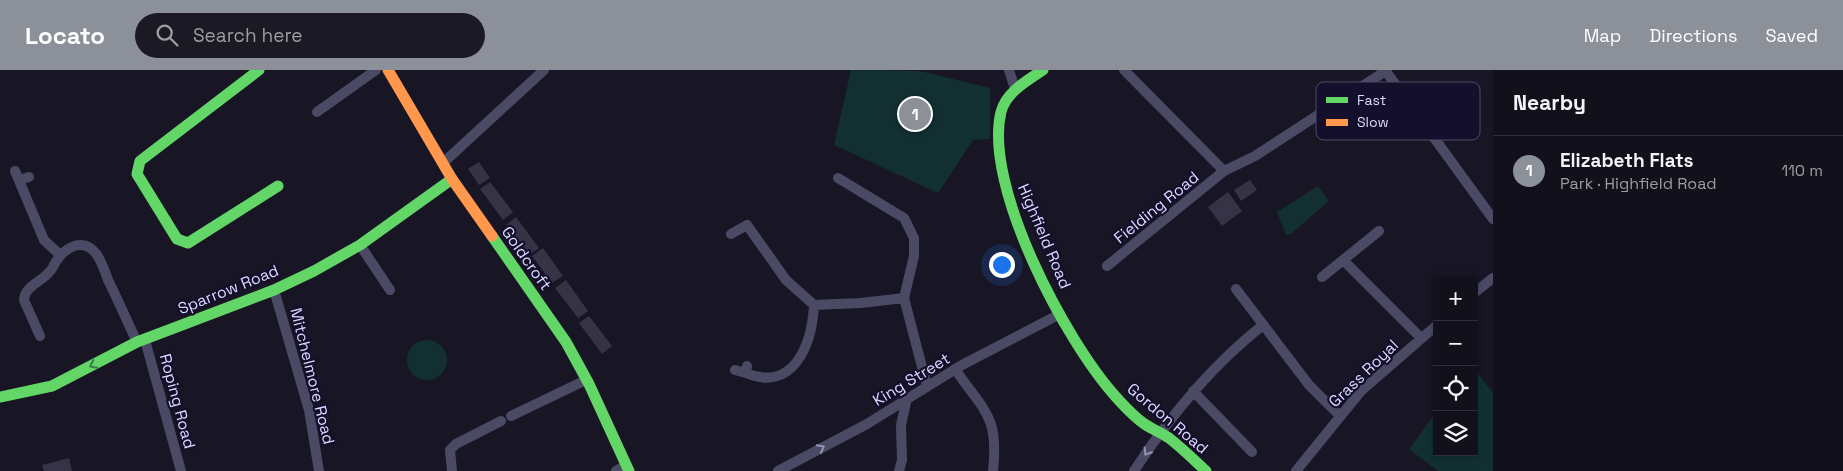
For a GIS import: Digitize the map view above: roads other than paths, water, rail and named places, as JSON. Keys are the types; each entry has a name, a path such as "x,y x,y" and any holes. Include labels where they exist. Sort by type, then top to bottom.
{"street":[{"path":"259,70 140,160 137,174 177,239 188,243 278,186"},
{"path":"317,112 376,70"},
{"name":"Goldcroft","path":"388,70 452,179 563,338 586,380 624,469"},
{"path":"444,163 544,70"},
{"path":"1009,70 1015,89"},
{"name":"Highfield Road","path":"1043,70 1015,89 1001,111 998,141 1001,166 1009,197 1030,252 1060,314"},
{"name":"Fielding Road","path":"1124,70 1224,171"},
{"path":"1386,70 1395,82"},
{"name":"Fielding Road","path":"1368,82 1386,70"},
{"name":"Fielding Road","path":"1107,266 1224,171 1255,156 1316,116"},
{"path":"1436,140 1493,219"},
{"path":"29,177 17,176 44,240 59,254 49,274 29,288 24,294 24,300 40,336"},
{"path":"838,178 904,218 914,238 914,256 904,298 926,386"},
{"name":"Sparrow Road","path":"0,397 52,386 141,341 274,290 314,271 360,244 452,179"},
{"path":"731,234 747,225 786,280 814,305 904,298"},
{"path":"1322,277 1379,231"},
{"path":"360,244 390,290"},
{"name":"Roping Road","path":"59,254 70,247 80,246 97,254 141,341 181,471"},
{"path":"1344,261 1421,338"},
{"path":"1478,290 1493,278"},
{"path":"1236,289 1309,385 1339,415"},
{"name":"Mitchelmore Road","path":"274,290 309,410 319,471"},
{"path":"735,370 746,370 769,378 787,372 803,356 813,327 814,305"},
{"name":"King Street","path":"778,471 867,424 955,369 1060,314"},
{"name":"Gordon Road","path":"1060,314 1107,386 1145,424 1168,437 1206,471"},
{"path":"1134,471 1159,432 1194,391 1263,325"},
{"name":"Grass Royal","path":"1296,471 1339,415 1361,391 1433,328"},
{"path":"955,369 988,414 993,427 993,471"},
{"path":"510,416 586,380"},
{"path":"1194,391 1252,452"},
{"path":"899,471 902,460 901,425 906,398"},
{"path":"452,471 450,450 456,444 501,421"}],"place":[{"name":"Elizabeth Flats","path":"915,114"}]}
